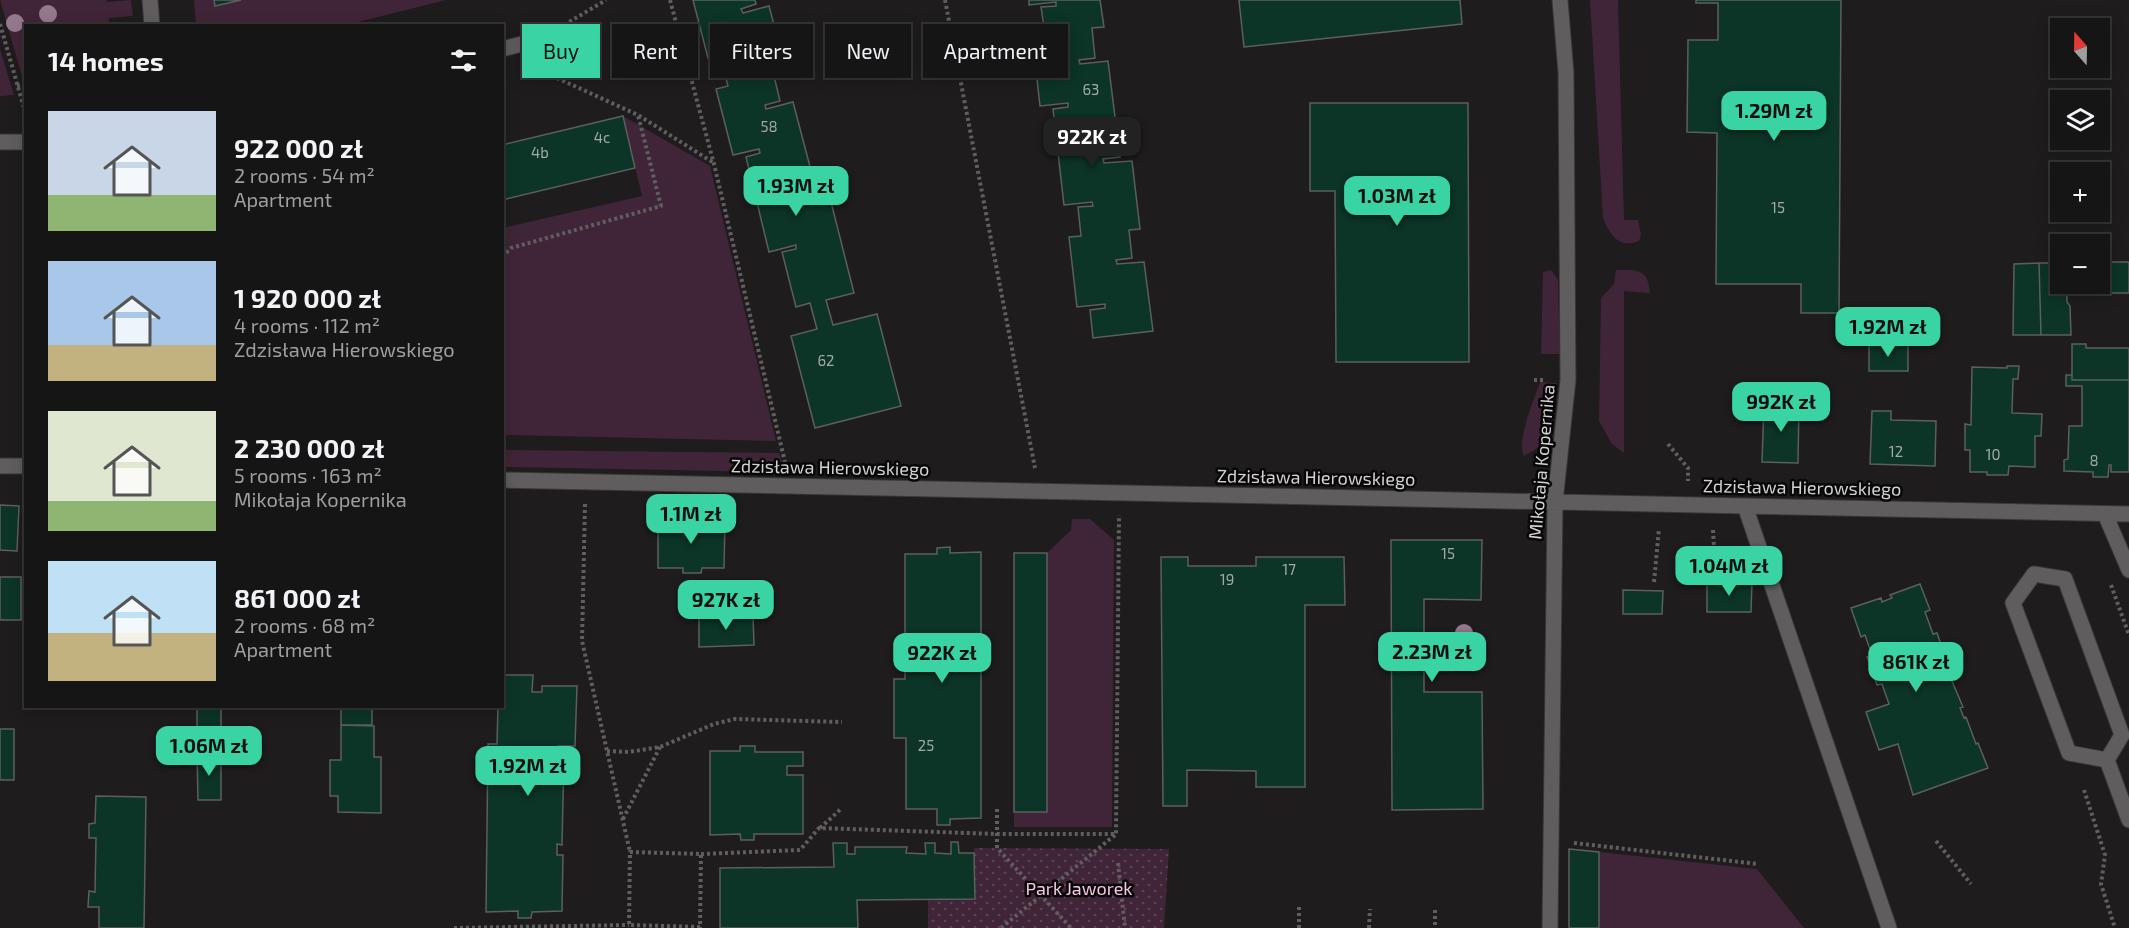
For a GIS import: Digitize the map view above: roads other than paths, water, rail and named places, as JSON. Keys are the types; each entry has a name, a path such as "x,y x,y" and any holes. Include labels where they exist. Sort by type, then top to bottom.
{"street":[{"path":"150,0 152,24"},
{"name":"Mikołaja Kopernika","path":"1550,928 1555,502 1568,380 1566,73 1560,0"},
{"path":"504,49 522,44"},
{"path":"0,142 24,142"},
{"path":"0,465 24,466"},
{"name":"Zdzisława Hierowskiego","path":"504,480 2129,514"},
{"path":"1745,506 1889,928"},
{"path":"2105,514 2129,570"},
{"path":"2034,574 2065,579 2122,735 2107,760 2069,753 2013,603 2034,574"},
{"path":"2107,760 2129,820"}],"park label":[{"name":"Park Jaworek","path":"1079,889"}]}
